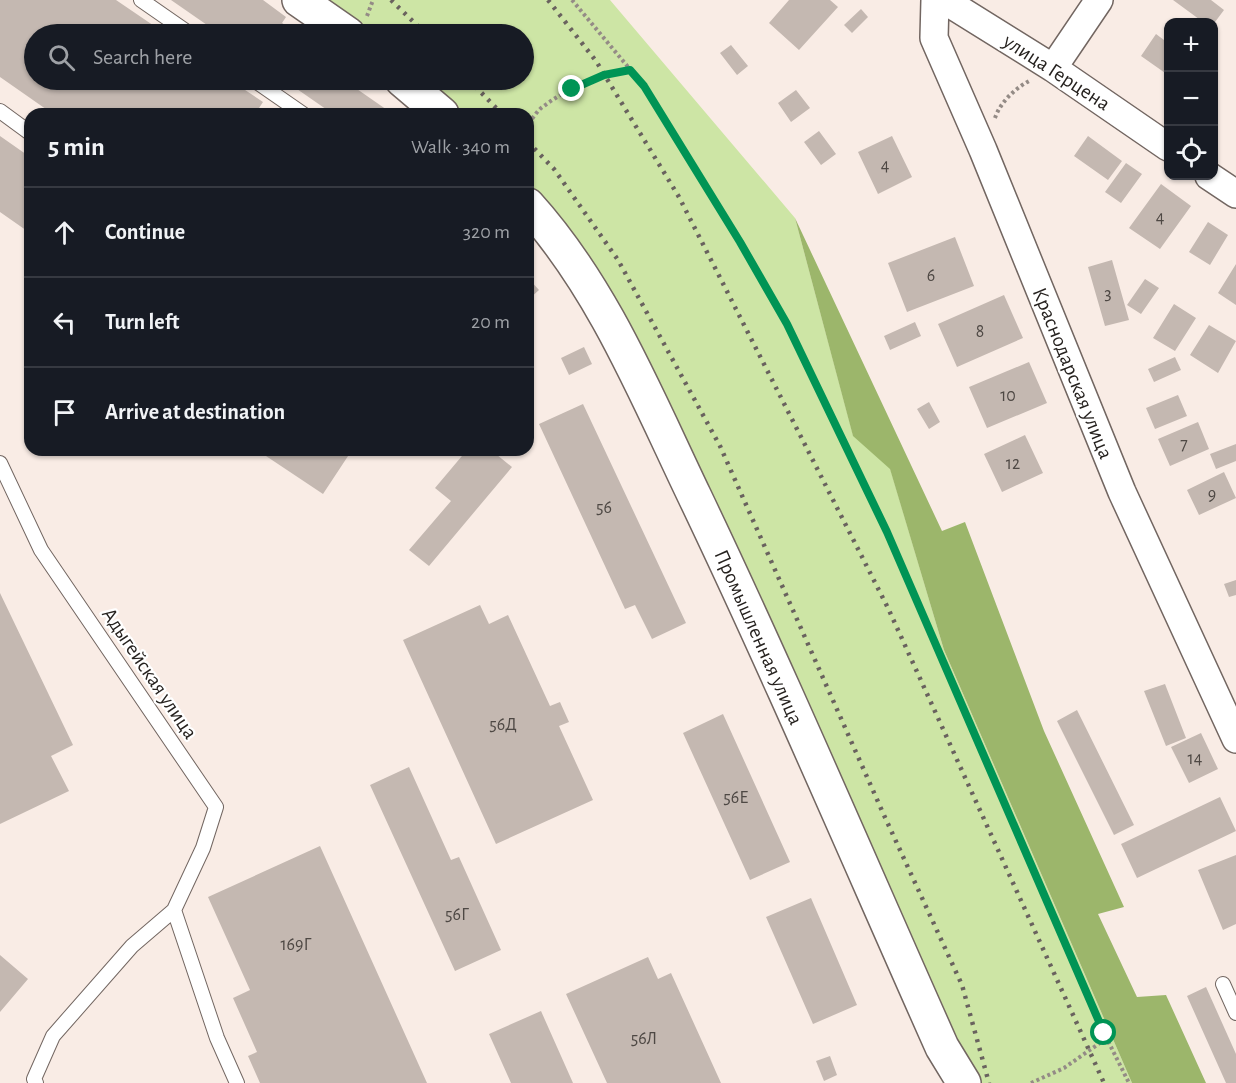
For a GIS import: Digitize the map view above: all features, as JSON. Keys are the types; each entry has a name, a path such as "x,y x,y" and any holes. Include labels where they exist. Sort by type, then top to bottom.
{"street":[{"path":"299,0 334,24"},
{"name":"Краснодарская улица","path":"935,0 934,38 983,150 1122,492 1236,738"},
{"name":"улица Герцена","path":"944,0 1053,68 1164,144"},
{"path":"1053,68 1099,0"},
{"path":"411,90 427,108"},
{"path":"1215,180 1236,194"},
{"name":"Промышленная улица","path":"534,212 550,229 615,329 733,577 950,1067"}],"lane":[{"path":"141,0 176,24"},
{"path":"268,90 294,108"},
{"path":"0,111 24,129"},
{"name":"Адыгейская улица","path":"0,463 41,550 216,807 203,848 174,910 132,946 53,1036 34,1079 36,1083"},
{"path":"174,910 217,1038 237,1083"},
{"path":"1223,984 1236,1013"}],"path":[{"path":"572,0 644,86 787,324 887,532 1107,1038 1130,1083"},
{"path":"983,150 998,108 1020,85 1053,68"},
{"path":"534,116 542,106 572,89 604,75 630,70"},
{"path":"1031,1083 1064,1068 1107,1038"}],"green space":[{"path":"316,0 610,0 795,218 853,435 890,468 944,650 1132,1083 980,1083 951,1036 534,204 534,108 447,108 426,90 534,90 534,24 348,24"},
{"path":"795,218 942,531 965,522 1044,731 1124,907 1098,914 1137,997 1166,995 1206,1083 1132,1083 944,650 890,469 853,436"}],"building":[{"path":"0,0 116,0 151,24 24,24 24,90 245,90 263,102 259,108 44,108 0,77"},
{"path":"171,0 263,0 286,17 284,24 206,24"},
{"path":"789,0 830,0 838,7 799,50 769,23"},
{"path":"1173,0 1211,0 1224,10 1218,18 1198,18"},
{"path":"861,9 868,17 852,33 844,25"},
{"path":"1156,34 1164,40 1164,72 1141,56"},
{"path":"731,45 748,66 737,75 720,53"},
{"path":"298,90 358,90 384,108 324,108"},
{"path":"796,90 810,108 791,122 778,103"},
{"path":"819,131 836,154 821,165 804,142"},
{"path":"0,136 24,153 24,229 0,212"},
{"path":"892,136 912,177 878,194 858,152"},
{"path":"1088,136 1122,161 1108,180 1074,156"},
{"path":"1126,163 1142,174 1121,203 1105,192"},
{"path":"1161,184 1191,206 1160,249 1129,228"},
{"path":"1208,222 1228,235 1210,265 1189,252"},
{"path":"955,237 974,286 907,312 888,263"},
{"path":"1112,260 1129,320 1105,326 1088,267"},
{"path":"1236,264 1236,305 1218,293"},
{"path":"1145,279 1159,288 1141,314 1127,305"},
{"path":"534,285 539,290 534,295"},
{"path":"1004,295 1023,338 957,367 938,324"},
{"path":"1174,304 1196,318 1175,351 1153,338"},
{"path":"915,322 921,336 890,350 884,336"},
{"path":"1209,325 1236,341 1218,373 1190,355"},
{"path":"584,347 592,364 569,375 561,358"},
{"path":"1175,357 1181,370 1154,382 1148,369"},
{"path":"1029,362 1047,403 987,428 969,387"},
{"path":"1178,395 1187,416 1155,429 1146,408"},
{"path":"929,402 940,422 929,429 917,409"},
{"path":"583,404 686,623 652,639 635,605 625,609 539,424"},
{"path":"1198,422 1209,449 1170,466 1158,439"},
{"path":"1025,435 1043,473 1002,492 984,454"},
{"path":"1236,444 1236,461 1216,469 1210,454"},
{"path":"266,456 348,456 323,494"},
{"path":"462,456 498,456 512,467 429,566 409,550 451,501 435,488"},
{"path":"1224,472 1236,498 1199,515 1187,490"},
{"path":"1236,580 1236,595 1229,597 1224,584"},
{"path":"0,593 73,745 51,756 69,791 0,824"},
{"path":"480,605 489,624 508,615 550,706 560,702 569,722 559,726 593,800 496,844 403,640"},
{"path":"1165,684 1186,738 1166,746 1144,691"},
{"path":"1077,710 1134,825 1114,835 1057,721"},
{"path":"723,714 790,862 750,880 683,733"},
{"path":"1201,733 1218,769 1189,783 1171,747"},
{"path":"409,767 451,860 459,857 501,950 455,971 370,785"},
{"path":"1220,797 1236,831 1137,878 1121,844"},
{"path":"320,846 427,1083 260,1083 248,1056 257,1052 233,998 250,990 208,897"},
{"path":"1236,855 1236,924 1223,930 1198,870"},
{"path":"811,898 857,1005 813,1024 766,917"},
{"path":"0,955 28,979 0,1012"},
{"path":"648,957 658,979 671,973 721,1083 607,1083 566,994"},
{"path":"1206,987 1236,1054 1236,1083 1226,1083 1187,996"},
{"path":"541,1011 573,1083 511,1083 489,1034"},
{"path":"830,1056 837,1075 824,1081 816,1061"}],"railway":[{"path":"391,0 416,24"},
{"path":"548,0 596,61 679,197 888,608 1104,1083"},
{"path":"479,90 496,108"},
{"path":"534,148 554,169 618,260 720,446 962,985 989,1083"}],"route":[{"path":"572,89 604,75 630,70 644,86 740,242 787,324 887,532 1104,1033"}]}
